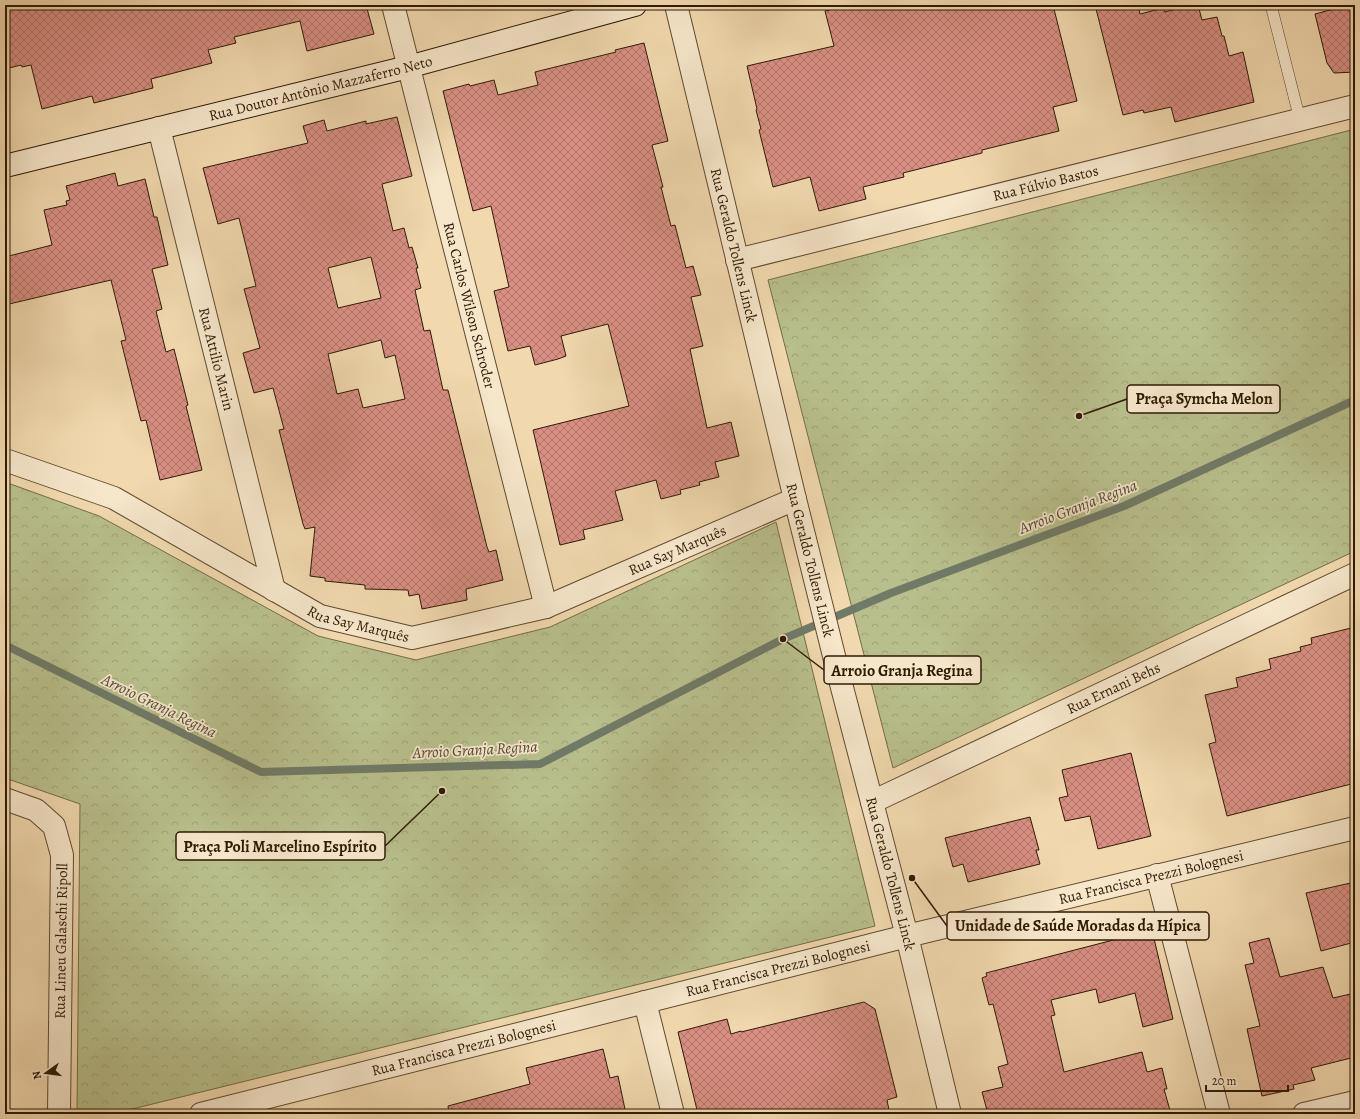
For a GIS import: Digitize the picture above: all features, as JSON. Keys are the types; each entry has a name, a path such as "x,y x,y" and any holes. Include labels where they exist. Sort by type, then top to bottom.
{"street":[{"name":"Rua Carlos Wilson Schroder","path":"393,5 546,607"},
{"name":"Rua Doutor Antônio Mazzaferro Neto","path":"5,166 408,67 635,5"},
{"name":"Rua Geraldo Tollens Linck","path":"676,5 814,576 907,936 950,1114"},
{"name":"Rua Fúlvio Bastos","path":"737,260 1355,106"},
{"name":"Rua Attilio Marin","path":"159,128 274,590"},
{"name":"Rua Say Marquês","path":"5,460 114,498 320,616 412,638 546,607 795,499"},
{"name":"Rua Ernani Behs","path":"872,802 1355,574"},
{"name":"Rua Lineu Galaschi Ripoll","path":"5,799 36,810 54,826 62,855 59,1114"},
{"name":"Rua Francisca Prezzi Bolognesi","path":"202,1114 907,936 1355,828"},
{"path":"1157,875 1218,1114"},
{"path":"645,1002 673,1114"},
{"path":"1304,1114 1355,1102"}],"lane":[{"path":"1272,5 1300,120"}],"green space":[{"path":"1355,129 1355,551 893,768 768,280"},
{"path":"5,482 99,516 318,636 416,660 550,627 776,522 875,926 112,1114 77,1114 80,804 5,778"}],"building":[{"path":"5,5 366,5 374,34 307,51 300,21 234,37 236,43 208,50 212,63 151,79 153,88 94,103 92,96 42,109 31,65 22,67 21,65 5,69"},
{"path":"848,5 1053,5 1077,101 1053,107 1059,131 982,150 982,153 903,173 904,177 863,187 866,199 819,211 810,177 773,187 759,130 761,129 747,66 834,46 825,11"},
{"path":"1095,5 1138,5 1140,14 1164,8 1165,12 1191,5 1198,5 1202,20 1217,17 1229,56 1243,52 1254,102 1175,122 1171,107 1144,113 1143,110 1123,115"},
{"path":"1349,5 1355,5 1355,72 1334,73 1327,63 1315,14"},
{"path":"644,43 668,141 652,145 663,187 661,187 671,226 675,225 686,268 693,266 701,295 691,297 703,346 690,349 707,428 731,422 739,456 715,462 719,477 699,482 700,485 680,490 681,494 661,499 656,480 615,491 623,520 583,530 585,539 560,545 533,430 629,406 608,324 561,336 566,356 558,359 535,365 530,346 508,351 494,291 509,287 491,206 473,211 443,91 469,84 470,86 494,80 498,95 538,85 535,72 616,52 615,50"},
{"path":"397,117 412,176 382,184 393,231 404,228 409,248 412,247 418,268 416,268 421,288 415,290 424,331 430,330 443,390 448,390 487,547 489,552 496,550 503,580 466,589 467,600 422,609 419,594 409,596 408,590 365,589 365,585 325,581 325,578 310,576 315,527 305,529 303,524 279,430 284,429 273,388 254,393 243,353 260,348 244,289 256,286 239,218 218,224 203,168 308,143 303,126 324,120 327,131 366,121 366,124","holes":["371,257 381,298 338,308 328,268","381,340 385,358 395,355 405,399 363,408 358,389 337,394 328,354"]},
{"path":"115,173 118,186 145,179 154,217 157,217 168,265 152,269 162,309 156,311 166,352 174,349 202,470 160,480 146,420 141,421 121,341 126,340 111,280 5,305 5,257 52,245 44,210 67,205 66,201 70,200 66,186"},
{"path":"1355,627 1355,783 1227,816 1209,744 1216,742 1205,695 1238,687 1236,678 1271,669 1269,659 1301,651 1300,647 1312,644 1311,638"},
{"path":"1131,753 1151,836 1098,849 1090,816 1065,821 1059,798 1068,796 1062,770"},
{"path":"1030,817 1039,850 1036,850 1040,864 968,882 963,864 953,867 945,838"},
{"path":"1355,882 1355,942 1321,951 1306,893"},
{"path":"1152,930 1173,1019 1143,1027 1135,993 1099,1003 1096,989 1051,1000 1055,1015 1051,1016 1064,1072 1142,1052 1147,1072 1162,1068 1167,1089 1164,1089 1171,1114 988,1114 982,1092 1003,1087 998,1067 1008,1064 993,1004 989,1005 982,978 987,976 986,973"},
{"path":"1269,938 1280,977 1323,967 1333,998 1355,993 1355,1057 1311,1068 1315,1080 1293,1085 1294,1089 1262,1096 1247,1029 1260,1026 1245,965 1254,963 1249,943"},
{"path":"864,1002 875,1009 897,1097 887,1100 889,1110 872,1114 698,1114 678,1032 727,1019 731,1034"},
{"path":"603,1049 610,1078 618,1076 626,1114 449,1114 448,1106 530,1084 526,1068"}],"waterway":[{"name":"Arroio Granja Regina","path":"5,645 261,772 540,764 783,639 891,593 1124,506 1355,400"}],"place":[{"name":"Praça Symcha Melon","path":"1079,416"},
{"name":"Arroio Granja Regina","path":"783,639"},
{"name":"Praça Poli Marcelino Espírito","path":"442,791"},
{"name":"Unidade de Saúde Moradas da Hípica","path":"912,878"}]}
